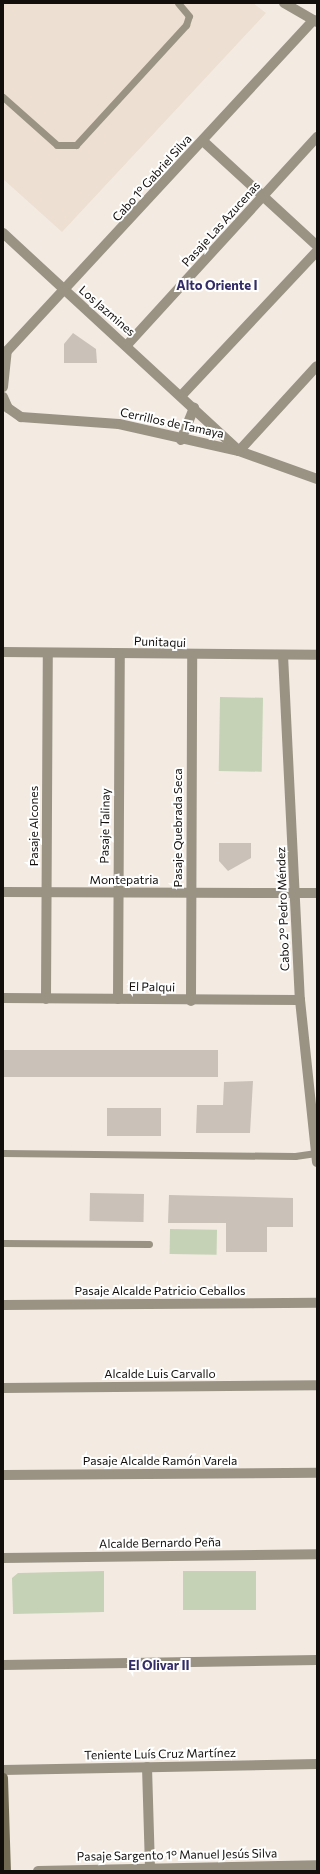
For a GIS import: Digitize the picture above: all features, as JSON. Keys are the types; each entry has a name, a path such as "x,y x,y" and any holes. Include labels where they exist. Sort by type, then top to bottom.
{"street":[{"path":"284,3 315,21"},
{"name":"Cabo 1° Gabriel Silva","path":"5,349 65,292 315,21"},
{"name":"Pasaje Las Azucenas","path":"127,345 317,137"},
{"path":"203,141 265,195 317,246"},
{"name":"Los Jazmines","path":"3,233 65,292 127,345 239,451"},
{"path":"181,396 317,251"},
{"path":"3,386 5,349"},
{"path":"239,451 317,366"},
{"name":"Cerrillos de Tamaya","path":"3,397 8,408 21,417 119,424 181,440 239,451 317,479"},
{"path":"181,440 194,408"},
{"name":"Punitaqui","path":"3,652 192,656 317,655"},
{"name":"Pasaje Alcones","path":"46,999 48,653"},
{"name":"Pasaje Talinay","path":"118,999 120,654"},
{"name":"Cabo 2° Pedro Méndez","path":"283,655 296,893 300,1000 312,1082 317,1162"},
{"name":"Pasaje Quebrada Seca","path":"191,1000 192,656"},
{"name":"Montepatria","path":"3,892 317,893"},
{"name":"El Palqui","path":"3,998 300,1000"},
{"name":"Pasaje Alcalde Patricio Ceballos","path":"3,1305 317,1303"},
{"name":"Alcalde Luis Carvallo","path":"3,1388 317,1385"},
{"name":"Pasaje Alcalde Ramón Varela","path":"3,1475 317,1473"},
{"name":"Alcalde Bernardo Peña","path":"3,1558 317,1554"},
{"path":"3,1665 317,1660"},
{"name":"Teniente Luís Cruz Martínez","path":"3,1770 317,1764"},
{"path":"147,1767 150,1868"},
{"path":"3,1778 6,1871"},
{"name":"Pasaje Sargento 1° Manuel Jesús Silva","path":"38,1871 317,1865"}],"lane":[{"path":"3,97 57,145 76,145 186,25 189,16 178,3"},
{"path":"3,1153 295,1156 316,1153"},
{"path":"3,1243 149,1244"}],"shaded area":[{"path":"3,3 253,3 266,13 62,232 3,179"}],"green space":[{"path":"220,697 263,698 262,772 219,771"},
{"path":"170,1229 217,1230 217,1255 170,1254"},
{"path":"104,1571 104,1612 13,1614 12,1578 18,1573"},
{"path":"183,1571 256,1571 256,1610 183,1610"}],"building":[{"path":"73,333 96,349 97,363 64,363 64,344"},
{"path":"219,843 251,843 251,858 228,871 219,861"},
{"path":"3,1050 218,1050 218,1077 3,1077"},
{"path":"253,1081 250,1133 196,1133 197,1105 223,1105 224,1082"},
{"path":"107,1108 161,1108 161,1136 107,1136"},
{"path":"90,1193 144,1194 144,1222 90,1221"},
{"path":"169,1195 293,1198 293,1227 267,1227 267,1252 226,1252 226,1223 168,1223"}],"district":[{"name":"Alto Oriente I","path":"217,285"},
{"name":"El Olivar II","path":"159,1665"}]}
